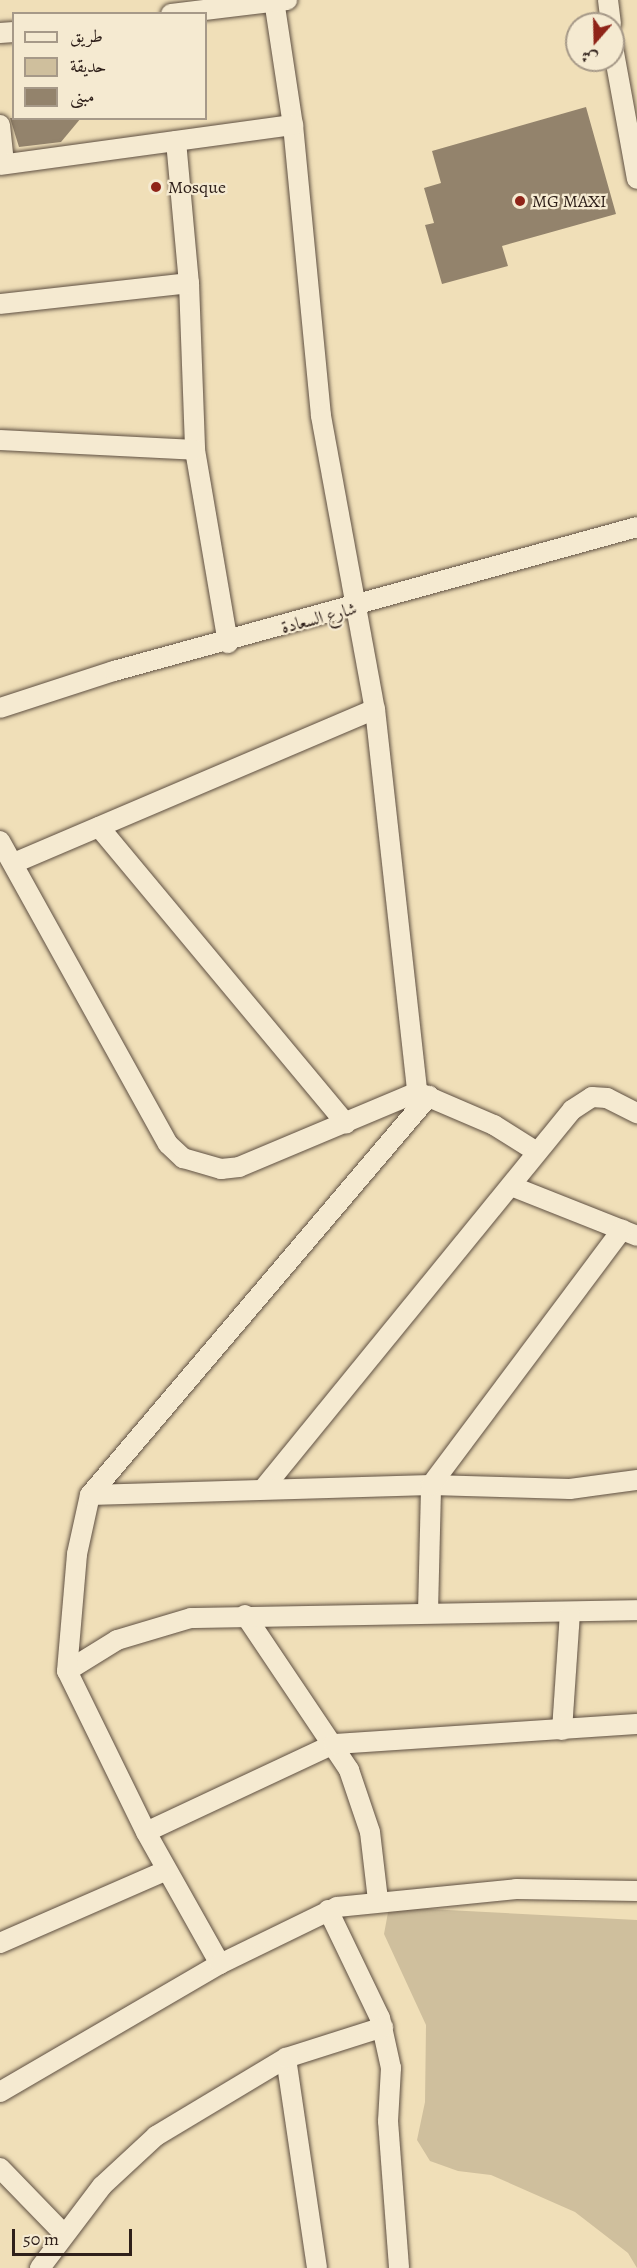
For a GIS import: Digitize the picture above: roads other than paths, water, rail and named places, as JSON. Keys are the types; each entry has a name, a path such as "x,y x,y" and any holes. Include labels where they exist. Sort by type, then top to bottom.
{"street":[{"path":"186,12 278,0 293,125 321,416 360,607 423,1094 90,1495 73,1585 67,1671 146,1832 220,1964"},
{"path":"616,72 637,178"},
{"path":"0,125 2,165 293,125"},
{"path":"176,141 189,283 195,450 228,643"},
{"path":"0,304 189,283"},
{"path":"0,440 195,450"},
{"name":"شارع السعادة","path":"0,708 114,671 360,607 637,527"},
{"path":"14,863 375,709"},
{"path":"99,827 346,1123"},
{"path":"0,841 168,1144 183,1158 221,1169 239,1167 423,1094 494,1125 537,1152"},
{"path":"263,1489 572,1110 592,1097 607,1098 637,1113"},
{"path":"428,1612 431,1485 630,1233 511,1186"},
{"path":"90,1495 431,1485 570,1489 637,1480"},
{"path":"67,1671 117,1641 155,1626 245,1615 428,1612 570,1614 637,1610"},
{"path":"562,1730 570,1614"},
{"path":"245,1615 334,1744 362,1798 378,1900"},
{"path":"146,1832 334,1744 637,1724"},
{"path":"0,1943 167,1870"},
{"path":"0,2092 220,1964 328,1910 378,1900 516,1889 637,1891"},
{"path":"328,1910 383,2027 391,2068 388,2121 399,2268"},
{"path":"40,2268 63,2233 102,2186 156,2136 286,2058 383,2027"},
{"path":"286,2058 317,2268"},
{"path":"0,2168 63,2233"}],"place":[{"name":"Mosque","path":"156,187"},
{"name":"MG MAXI","path":"520,201"}]}
